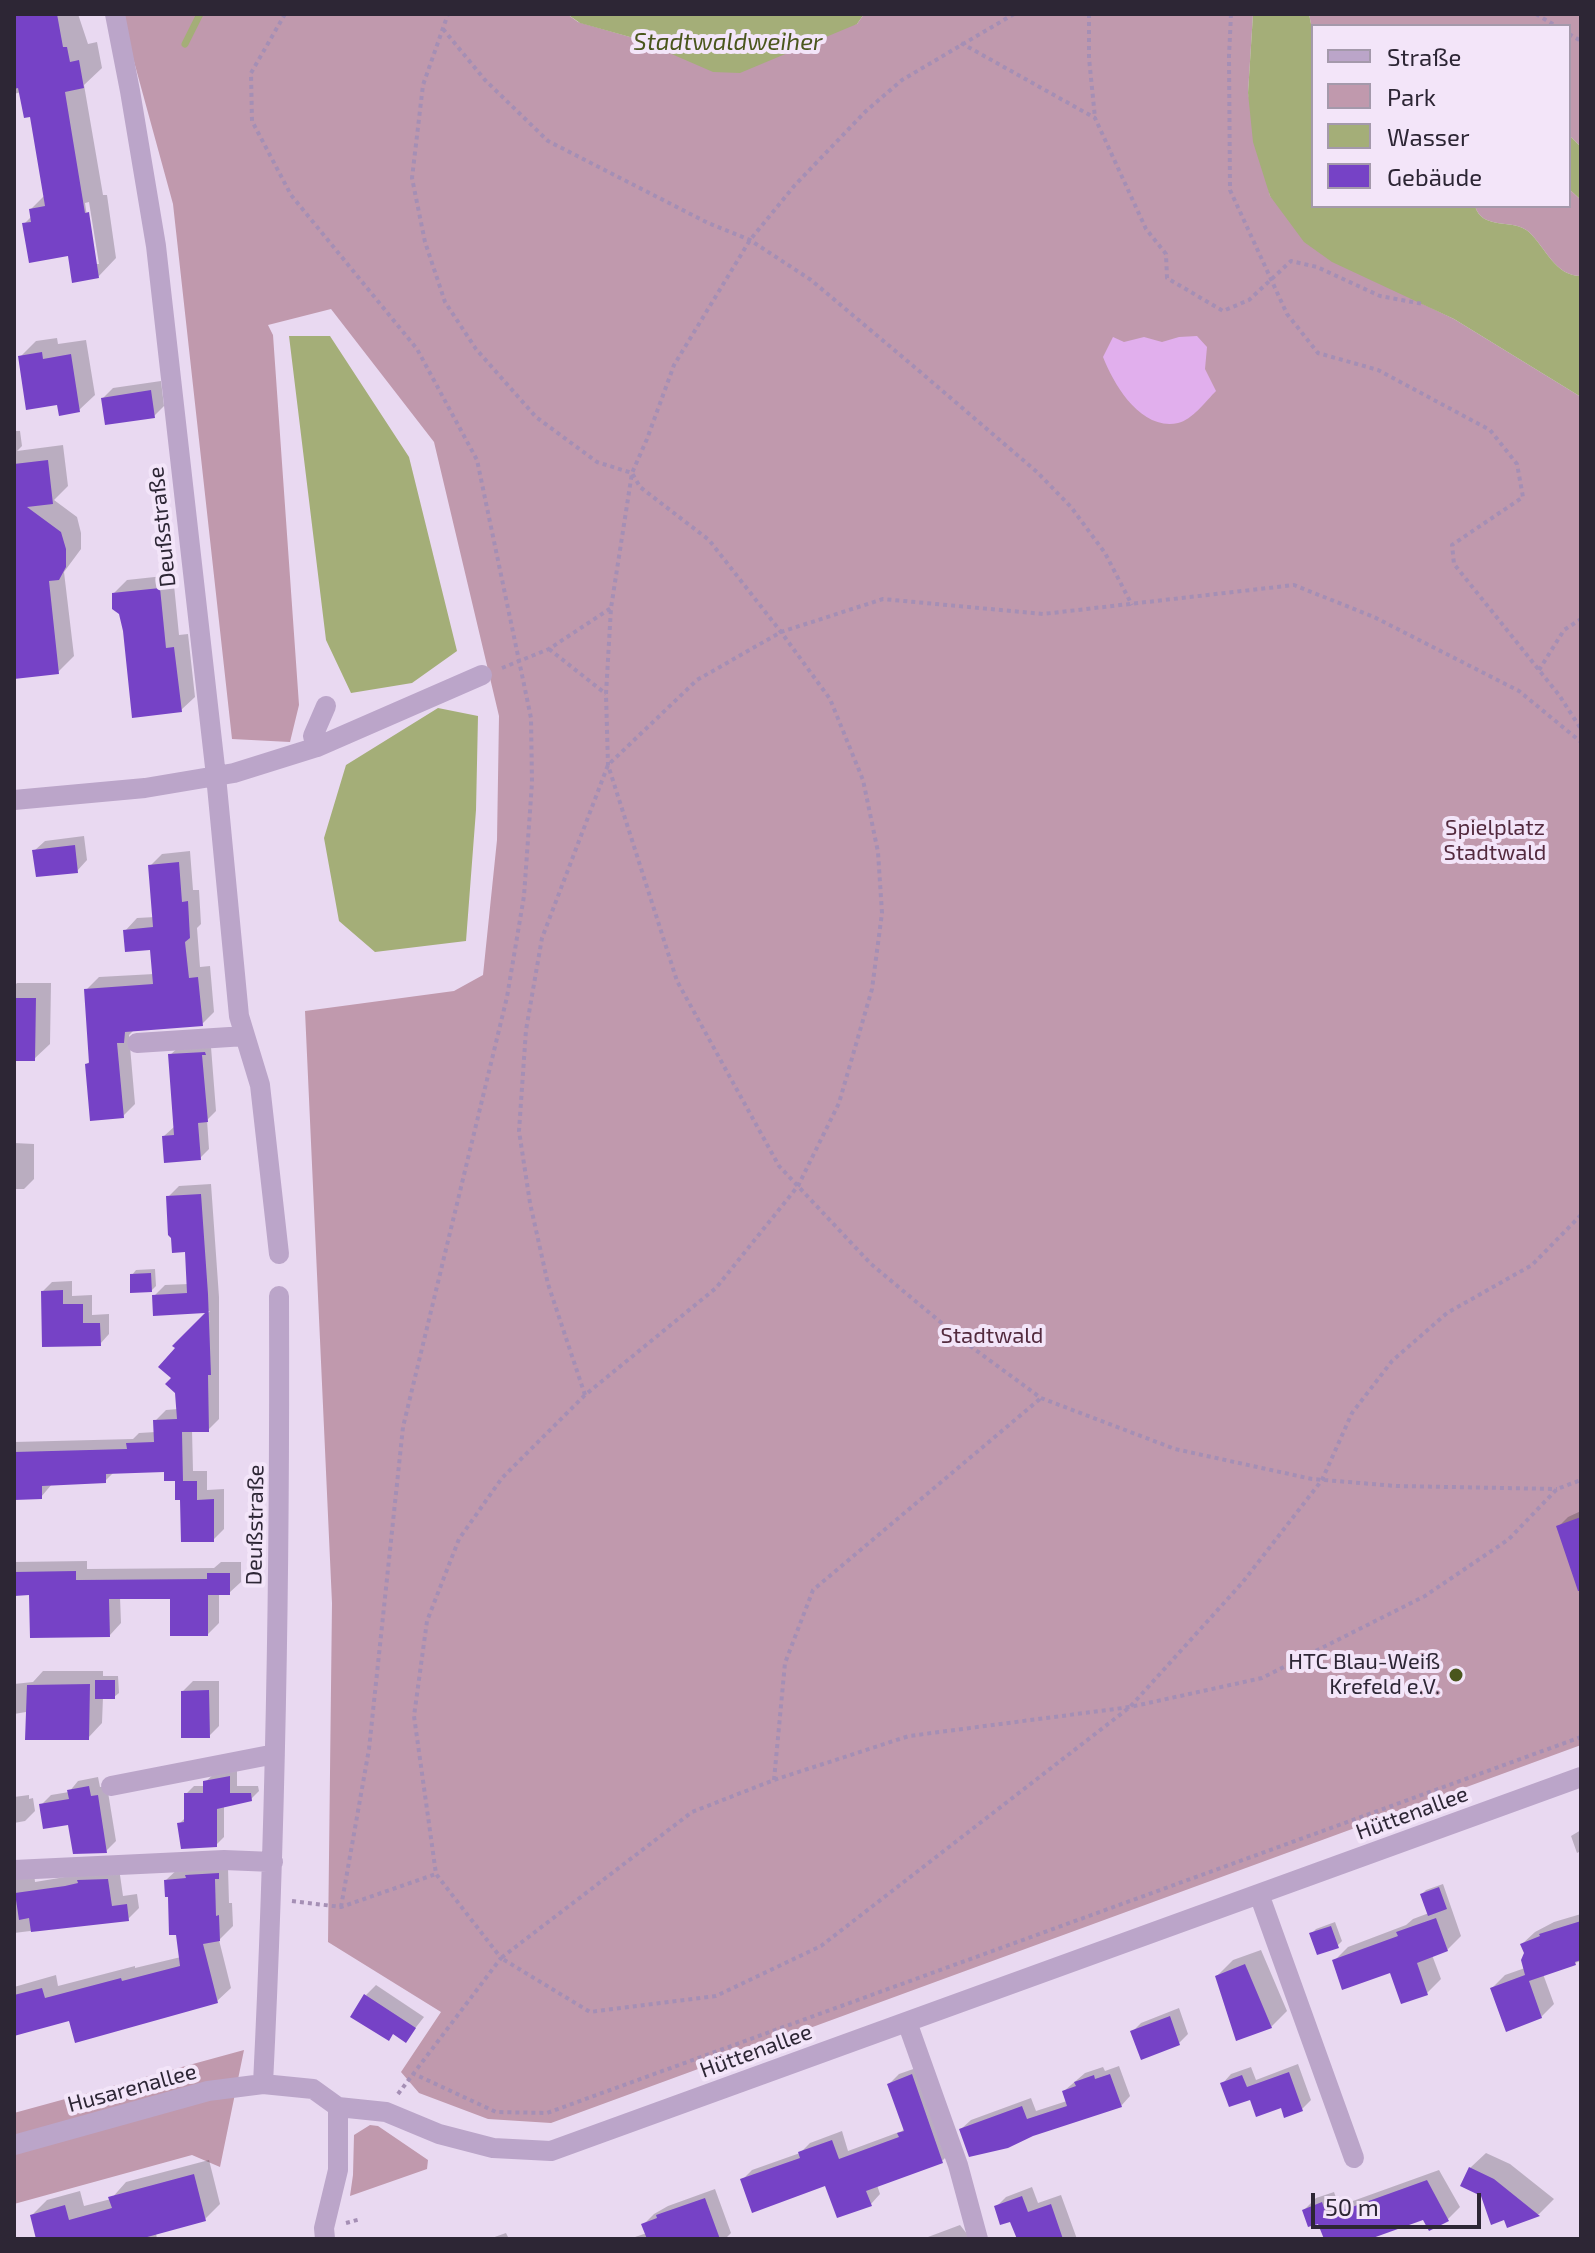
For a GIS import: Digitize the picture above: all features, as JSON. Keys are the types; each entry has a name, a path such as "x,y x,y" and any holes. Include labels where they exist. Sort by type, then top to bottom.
{"street":[{"name":"Deußstraße","path":"115,14 156,246 216,776 239,1016 260,1085 279,1254"},
{"path":"14,800 145,788 234,773 317,747 482,675"},
{"path":"317,747 313,736 326,706"},
{"path":"137,1043 245,1036"},
{"name":"Deußstraße","path":"263,2084 273,1862 280,1501 279,1296"},
{"path":"111,1786 275,1754"},
{"name":"Hüttenallee","path":"263,2084 313,2089 338,2107 386,2112 439,2134 493,2148 551,2151 1581,1777"},
{"path":"14,1870 224,1860 273,1862"},
{"path":"1259,1894 1354,2158"},
{"path":"907,2022 958,2165 978,2239"},
{"name":"Husarenallee","path":"14,2145 208,2091 263,2084"},
{"path":"320,2235 338,2170 338,2107"}],"path":[{"path":"285,14 251,73 252,121 291,195 417,349 477,460 531,718 532,783 524,896 507,997 403,1427 369,1749 341,1907"},
{"path":"448,14 423,85 412,178 425,242 445,302 476,349 536,417 597,462 632,473 640,487 709,540 830,699 863,780 878,852 882,913 872,989 839,1103 798,1186 716,1288 585,1395 499,1481 459,1539 427,1621 414,1716 436,1874 501,1958 590,2012 716,1996 821,1946 1130,1707 1242,1583 1322,1480 1352,1413 1392,1361 1447,1313 1532,1265 1581,1215"},
{"path":"1014,14 902,80 866,111 795,185 750,240 674,365 632,473 611,608 606,694 608,765 677,981 779,1166 871,1264 962,1340 1041,1398 1175,1449 1322,1480 1396,1486 1557,1489 1581,1480"},
{"path":"1089,14 1089,58 1095,118 1146,229 1166,254 1167,278 1223,311 1249,300 1291,261 1317,267 1380,296 1423,304"},
{"path":"1231,14 1230,190 1287,314 1318,353 1378,370 1490,430 1517,464 1523,497 1452,545 1454,564 1559,695 1581,729"},
{"path":"443,29 485,80 548,141 708,223 750,240 811,280 1037,472 1071,507 1105,553 1132,605"},
{"path":"961,43 1095,118"},
{"path":"585,1395 548,1284 530,1203 519,1131 526,1030 542,938 608,765 697,680 781,632 883,599 1043,614 1294,585 1374,617 1519,691 1581,742"},
{"path":"482,675 549,649 611,608"},
{"path":"1539,670 1564,630 1581,619"},
{"path":"549,649 606,694"},
{"path":"774,1780 785,1663 813,1590 1041,1398"},
{"path":"386,2112 412,2073 501,1958 692,1812 774,1780 909,1736 1130,1707 1262,1678 1425,1596 1509,1539 1557,1489"},
{"path":"412,2073 496,2112 547,2113 1581,1737"},
{"path":"272,1898 341,1907 436,1874"}],"green space":[{"name":"Stadtwald","path":"121,14 567,14 578,22 637,39 857,24 864,14 1253,14 1248,93 1270,196 1423,304 1454,319 1581,397 1581,1745 551,2123 488,2119 419,2093 401,2072 441,2012 328,1942 332,1603 305,1011 454,991 483,975 497,840 499,716 434,442 331,309 268,325 273,335 299,705 290,742 232,739 173,204"},
{"path":"1309,14 1581,14 1581,147 1571,137 1571,24 1311,24"},
{"path":"1571,191 1581,200 1581,276 1564,271 1523,228 1491,222 1476,208 1571,208"},
{"path":"244,2050 220,2167 192,2155 14,2204 14,2113"},
{"path":"370,2125 378,2126 428,2160 427,2169 350,2196 354,2135"}],"sand":[{"path":"1197,336 1207,347 1205,369 1216,391 1194,414 1178,423 1165,424 1141,413 1122,392 1103,357 1113,337 1124,342 1144,337 1162,342"}],"water":[{"name":"Stadtwaldweiher","path":"567,14 864,14 857,24 740,73 713,72 637,39 580,23"},
{"path":"1253,14 1309,14 1311,208 1476,208 1484,219 1529,232 1558,266 1572,275 1581,276 1581,397 1454,319 1332,262 1304,242 1270,196 1253,142 1248,93"},
{"path":"1571,137 1581,147 1581,200 1571,191"},
{"path":"289,336 330,336 409,457 457,651 412,683 351,693 326,640"},
{"path":"438,708 478,716 476,810 466,941 375,952 339,921 324,838 346,765"}],"building":[{"path":"14,14 57,14 63,47 67,47 70,62 79,60 84,88 65,92 99,278 72,283 68,256 29,263 22,223 31,222 29,209 45,206 30,117 24,118 18,88 14,89"},
{"path":"42,352 43,359 71,354 80,412 59,416 57,405 26,410 18,356"},
{"path":"151,390 155,418 105,425 101,398"},
{"path":"48,460 53,504 27,507 61,532 66,549 66,567 59,580 49,581 59,674 14,679 14,464"},
{"path":"160,588 166,648 174,647 182,712 132,718 123,631 119,614 112,609 112,593"},
{"path":"75,845 78,873 36,877 32,850"},
{"path":"179,862 182,902 188,901 190,938 185,942 189,978 198,977 203,1026 125,1032 124,1043 117,1043 124,1118 90,1121 85,1064 89,1063 84,989 153,984 150,950 125,952 123,930 153,927 148,865"},
{"path":"14,998 36,998 35,1061 14,1061"},
{"path":"205,1052 206,1055 202,1055 208,1122 198,1123 201,1160 164,1163 162,1136 174,1135 168,1054"},
{"path":"201,1194 211,1375 208,1375 209,1432 182,1432 183,1481 197,1481 197,1500 214,1499 214,1542 181,1542 180,1500 175,1500 175,1481 164,1481 164,1472 106,1474 106,1483 42,1486 42,1499 14,1500 14,1452 127,1449 126,1443 154,1442 153,1420 177,1419 175,1393 165,1384 171,1378 158,1367 175,1348 172,1346 205,1313 153,1316 152,1295 187,1293 185,1252 172,1253 166,1196"},
{"path":"151,1273 152,1292 130,1293 130,1274"},
{"path":"63,1290 63,1304 83,1304 83,1323 100,1323 101,1346 42,1347 41,1291"},
{"path":"1581,1517 1581,1591 1578,1591 1556,1526"},
{"path":"76,1571 76,1580 207,1579 207,1573 230,1573 230,1595 208,1595 208,1636 170,1636 170,1599 109,1599 110,1637 30,1638 29,1595 14,1596 14,1572"},
{"path":"95,1680 115,1680 115,1699 95,1699"},
{"path":"90,1684 89,1740 25,1740 27,1685"},
{"path":"209,1690 210,1738 181,1738 181,1691"},
{"path":"230,1776 230,1793 251,1793 252,1801 217,1809 217,1847 181,1849 177,1823 184,1822 184,1793 203,1793 203,1781"},
{"path":"89,1786 91,1796 98,1795 107,1853 73,1854 68,1825 43,1829 39,1804 69,1799 67,1790"},
{"path":"219,1873 219,1879 215,1879 220,1941 203,1944 218,2003 75,2043 69,2021 14,2036 14,1995 42,1988 45,1998 180,1966 176,1935 169,1935 168,1897 165,1897 164,1880"},
{"path":"108,1879 112,1906 127,1904 129,1921 31,1932 29,1918 19,1920 15,1893 65,1886 78,1883 77,1880"},
{"path":"1439,1887 1447,1909 1428,1916 1420,1894"},
{"path":"1436,1918 1448,1951 1417,1963 1428,1995 1401,2004 1390,1973 1342,1990 1332,1960 1398,1936 1396,1932"},
{"path":"1581,1921 1581,1960 1575,1962 1576,1965 1529,1981 1542,2018 1506,2032 1490,1988 1525,1975 1521,1960 1524,1953 1520,1944 1539,1934"},
{"path":"1331,1926 1339,1948 1317,1955 1309,1933"},
{"path":"1245,1964 1272,2028 1236,2041 1215,1976"},
{"path":"364,1994 416,2028 406,2043 393,2034 389,2041 350,2017"},
{"path":"1170,2016 1180,2045 1141,2060 1130,2031"},
{"path":"1289,2072 1303,2111 1284,2118 1281,2108 1256,2117 1250,2100 1229,2107 1220,2083 1242,2075 1247,2087"},
{"path":"912,2074 943,2163 866,2191 872,2206 837,2218 825,2186 752,2213 740,2179 800,2158 798,2152 832,2140 839,2159 899,2137 897,2133 904,2131 887,2084"},
{"path":"1110,2074 1122,2107 1033,2136 1008,2148 969,2157 959,2129 1022,2106 1027,2119 1067,2106 1062,2091 1076,2086 1074,2082 1094,2075 1095,2079"},
{"path":"1469,2167 1494,2179 1540,2216 1507,2228 1504,2220 1491,2225 1481,2196 1460,2186"},
{"path":"194,2174 206,2221 140,2239 36,2239 30,2215 65,2205 69,2220 112,2208 108,2197"},
{"path":"1427,2180 1449,2221 1429,2231 1423,2220 1370,2239 1324,2239 1318,2224 1308,2227 1302,2210 1322,2202 1327,2216"},
{"path":"1022,2196 1028,2212 1051,2204 1063,2239 1017,2239 1010,2222 1000,2225 994,2206"},
{"path":"705,2198 720,2239 647,2239 641,2224 657,2218 656,2215"}],"waterway":[{"path":"185,44 200,14"}],"place":[{"name":"HTC Blau-Weiß Krefeld e.V.","path":"1456,1675"}],"park label":[{"name":"Spielplatz Stadtwald","path":"1495,840"}]}
